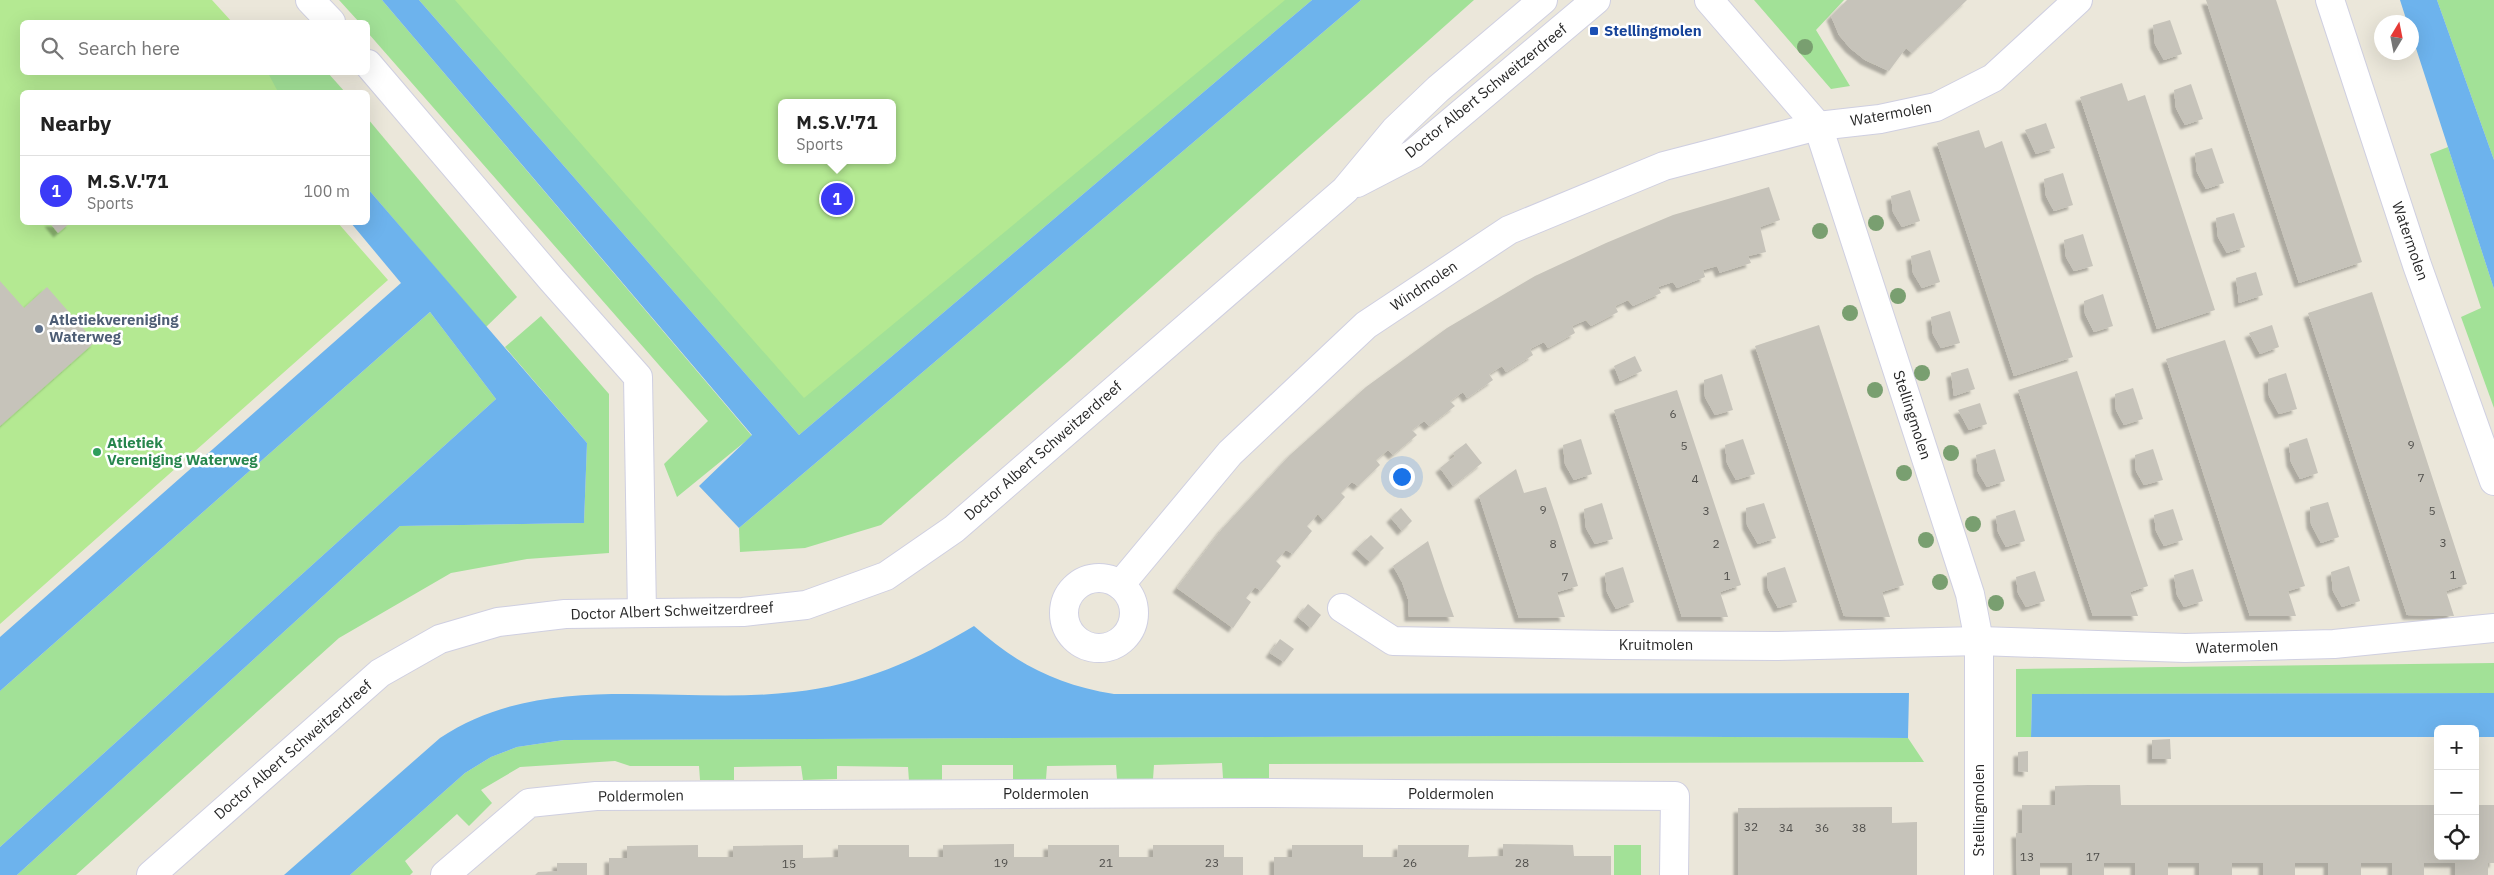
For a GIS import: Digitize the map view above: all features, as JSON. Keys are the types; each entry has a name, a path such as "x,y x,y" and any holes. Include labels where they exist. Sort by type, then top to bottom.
{"street":[{"path":"310,0 328,20"},
{"name":"Doctor Albert Schweitzerdreef","path":"151,875 380,673 440,639 498,622 565,614 743,612 806,605 886,576 954,528 1345,190 1395,130 1438,89 1543,0"},
{"name":"Doctor Albert Schweitzerdreef","path":"1345,190 1413,154 1596,0"},
{"name":"Stellingmolen","path":"1709,0 1818,126 1970,594 1979,641 1979,875"},
{"name":"Watermolen","path":"1818,126 1880,119 1936,107 1994,78 2078,0"},
{"name":"Watermolen","path":"2330,0 2417,265 2494,481"},
{"path":"370,66 552,280 638,377 642,613"},
{"name":"Windmolen","path":"1120,585 1230,453 1359,332 1501,235 1664,166 1818,126"},
{"name":"Kruitmolen","path":"1342,608 1393,640 1766,646 1979,641"},
{"name":"Watermolen","path":"1979,641 2185,648 2334,644 2494,628"},
{"name":"Poldermolen","path":"445,875 529,803 596,796 1256,793 1675,796 1674,875"}],"green space":[{"name":"Atletiek Vereniging Waterweg","path":"0,0 212,0 230,20 20,20 20,75 269,75 277,90 20,90 20,225 340,225 388,280 0,624"},
{"path":"339,0 382,0 752,436 677,497 664,464 708,421 370,35 370,20 357,20"},
{"path":"419,0 538,0 842,329 1220,0 1312,0 799,435"},
{"path":"455,0 1285,0 804,398"},
{"path":"1361,0 1474,0 1069,361 881,525 805,548 740,552 739,528"},
{"path":"1754,0 1844,0 1816,30 1850,86 1831,89"},
{"path":"2437,0 2494,0 2494,160"},
{"path":"237,75 330,75 343,90 219,90"},
{"path":"370,121 517,297 486,327 370,191"},
{"path":"2448,147 2494,289 2494,408 2461,317 2481,308 2430,154"},
{"path":"430,312 496,399 0,847 0,691"},
{"path":"541,316 609,394 609,553 527,559 451,573 339,638 76,875 17,875 400,526 584,523 587,443 505,347"},
{"path":"2494,663 2494,693 2032,694 2031,737 2016,737 2016,669"},
{"path":"1503,736 1908,738 1924,762 1269,764 1269,779 1223,778 1222,763 1154,765 1153,779 1117,779 1116,765 1047,766 1046,779 1013,779 1013,765 942,765 942,780 909,781 908,767 837,766 837,779 803,780 801,766 734,767 734,780 700,780 699,766 630,766 615,761 520,767 481,790 492,803 469,826 457,814 405,861 413,872 410,875 350,875 465,773 491,757 517,747 564,740"},
{"path":"1614,845 1641,845 1641,875 1614,875"}],"water":[{"path":"382,0 419,0 799,435 1312,0 1361,0 739,528 699,486 752,435"},
{"path":"2400,0 2437,0 2494,160 2494,289 2419,58 2419,15 2405,15"},
{"path":"370,191 587,443 584,523 400,526 17,875 0,875 0,847 496,399 430,312 0,691 0,637 401,283 353,225 370,225"},
{"path":"974,626 1006,652 1039,671 1074,685 1114,694 1909,693 1908,738 1503,736 564,740 517,747 491,757 465,773 350,875 284,875 440,738 481,716 523,703 567,696 612,694 749,695 819,689 842,684 888,669 931,650"},
{"path":"2494,693 2494,737 2479,737 2479,725 2434,725 2434,737 2031,737 2032,694"}],"building":[{"path":"1847,0 1967,0 1912,53 1906,48 1889,71 1865,60 1850,48 1839,35 1831,16"},
{"path":"2206,0 2276,0 2362,262 2299,283"},
{"path":"2170,20 2182,54 2164,60 2155,44 2153,25"},
{"path":"2122,83 2128,101 2145,95 2215,310 2157,329 2080,97"},
{"path":"2191,84 2203,119 2185,125 2176,108 2174,90"},
{"path":"2046,123 2055,148 2036,154 2025,130"},
{"path":"1979,130 1985,148 2002,141 2073,357 2014,376 1937,143"},
{"path":"2212,148 2224,183 2206,189 2197,172 2195,153"},
{"path":"2063,173 2073,205 2054,211 2046,196 2044,179"},
{"path":"1769,187 1780,220 1760,227 1766,252 1748,256 1751,263 1720,273 1717,266 1703,270 1705,277 1677,288 1673,282 1658,287 1661,293 1633,306 1628,300 1615,306 1618,312 1591,326 1586,320 1572,326 1575,333 1548,348 1544,342 1530,349 1533,355 1506,372 1502,366 1489,374 1493,380 1467,398 1463,392 1450,401 1455,406 1429,426 1424,421 1412,430 1417,435 1393,455 1388,450 1376,460 1380,465 1358,486 1352,482 1341,493 1345,497 1325,519 1323,520 1318,514 1307,526 1312,531 1293,554 1286,550 1276,561 1281,566 1261,591 1255,587 1246,598 1251,602 1233,628 1177,588 1222,529 1290,455 1366,387 1447,328 1535,276 1606,243 1673,215"},
{"path":"1910,190 1920,221 1902,227 1893,212 1891,196"},
{"path":"2234,213 2245,247 2227,253 2218,237 2216,218"},
{"path":"51,225 67,225 58,233"},
{"path":"2083,234 2093,266 2074,271 2066,257 2064,240"},
{"path":"1930,250 1940,282 1922,288 1913,273 1911,256"},
{"path":"2256,272 2263,295 2239,303 2236,278"},
{"path":"0,281 24,308 47,287 95,342 0,426"},
{"path":"2372,292 2467,584 2446,591 2454,616 2407,615 2308,313"},
{"path":"2103,294 2113,326 2094,332 2085,314 2084,301"},
{"path":"1950,311 1960,343 1941,348 1933,334 1931,317"},
{"path":"1819,325 1904,585 1882,592 1890,617 1844,616 1755,346"},
{"path":"2272,325 2279,347 2260,354 2249,333"},
{"path":"2225,340 2305,586 2288,591 2296,616 2250,616 2166,359"},
{"path":"1635,356 1642,371 1620,381 1614,366"},
{"path":"1968,368 1975,389 1954,396 1951,373"},
{"path":"2077,371 2148,586 2130,592 2138,616 2093,616 2018,390"},
{"path":"2286,373 2297,409 2279,414 2269,396 2268,379"},
{"path":"1722,374 1733,410 1715,415 1705,397 1704,380"},
{"path":"2133,388 2143,419 2124,425 2116,410 2115,394"},
{"path":"1677,390 1741,585 1720,592 1728,617 1682,617 1614,410"},
{"path":"1980,403 1987,424 1969,430 1958,410"},
{"path":"2307,438 2318,473 2300,479 2291,462 2289,444"},
{"path":"1581,439 1592,474 1574,480 1565,464 1563,445"},
{"path":"1743,439 1755,474 1736,480 1727,463 1725,445"},
{"path":"1466,443 1482,463 1453,486 1440,468 1455,456 1453,453"},
{"path":"1995,449 2005,481 1987,487 1978,472 1976,455"},
{"path":"2153,449 2163,480 2144,485 2136,471 2135,455"},
{"path":"1516,469 1524,493 1546,487 1557,520 1578,586 1557,592 1565,617 1519,618 1479,496"},
{"path":"2328,502 2339,537 2321,543 2311,524 2310,507"},
{"path":"1602,503 1613,539 1595,544 1586,528 1584,509"},
{"path":"1764,503 1776,538 1758,544 1747,525 1746,508"},
{"path":"1401,508 1412,521 1402,531 1391,518"},
{"path":"2173,509 2183,540 2164,546 2156,531 2154,515"},
{"path":"2015,510 2025,541 2006,547 1998,532 1996,516"},
{"path":"1371,535 1384,548 1370,562 1356,549"},
{"path":"1428,541 1454,617 1409,617 1408,599 1402,582 1393,566"},
{"path":"2349,566 2360,601 2342,607 2333,591 2331,572"},
{"path":"1623,567 1634,602 1616,609 1607,592 1605,573"},
{"path":"1785,567 1797,602 1778,608 1768,589 1767,573"},
{"path":"2193,569 2203,601 2184,607 2177,595 2174,575"},
{"path":"2035,571 2045,601 2026,607 2018,593 2016,577"},
{"path":"1308,604 1321,615 1311,628 1298,617"},
{"path":"1280,639 1294,649 1284,662 1270,653"},
{"path":"2170,739 2171,759 2152,759 2152,740"},
{"path":"2028,751 2028,772 2018,771 2018,752"},
{"path":"2120,785 2121,805 2434,805 2434,860 2479,860 2479,805 2494,805 2494,863 2488,863 2488,875 2455,875 2455,863 2424,863 2424,875 2392,875 2392,863 2361,863 2361,875 2328,875 2328,863 2295,863 2295,875 2263,875 2263,863 2232,863 2232,875 2199,875 2199,863 2168,863 2168,875 2135,875 2135,863 2104,863 2104,875 2072,875 2072,863 2040,863 2040,875 2017,875 2016,833 2022,833 2022,805 2055,805 2055,786"},
{"path":"1892,807 1892,823 1917,822 1917,875 1738,875 1738,808"},
{"path":"1014,844 1014,857 1048,857 1048,845 1119,845 1119,857 1153,857 1153,845 1224,845 1224,857 1243,857 1243,875 609,875 609,858 627,858 627,846 698,845 698,857 733,857 733,846 803,845 803,858 838,857 838,845 909,845 909,857 943,857 943,845"},
{"path":"1503,844 1573,845 1574,856 1611,856 1611,875 1274,875 1274,857 1292,857 1292,845 1363,845 1363,857 1397,857 1398,845 1469,845 1468,857 1503,856"},
{"path":"557,863 587,863 587,875 535,875 538,872 557,871"}],"place":[{"name":"Stellingmolen","path":"1594,31"},
{"name":"M.S.V.'71","path":"837,199"},
{"name":"Atletiekvereniging Waterweg","path":"39,329"},
{"name":"Atletiek Vereniging Waterweg","path":"97,452"}]}
